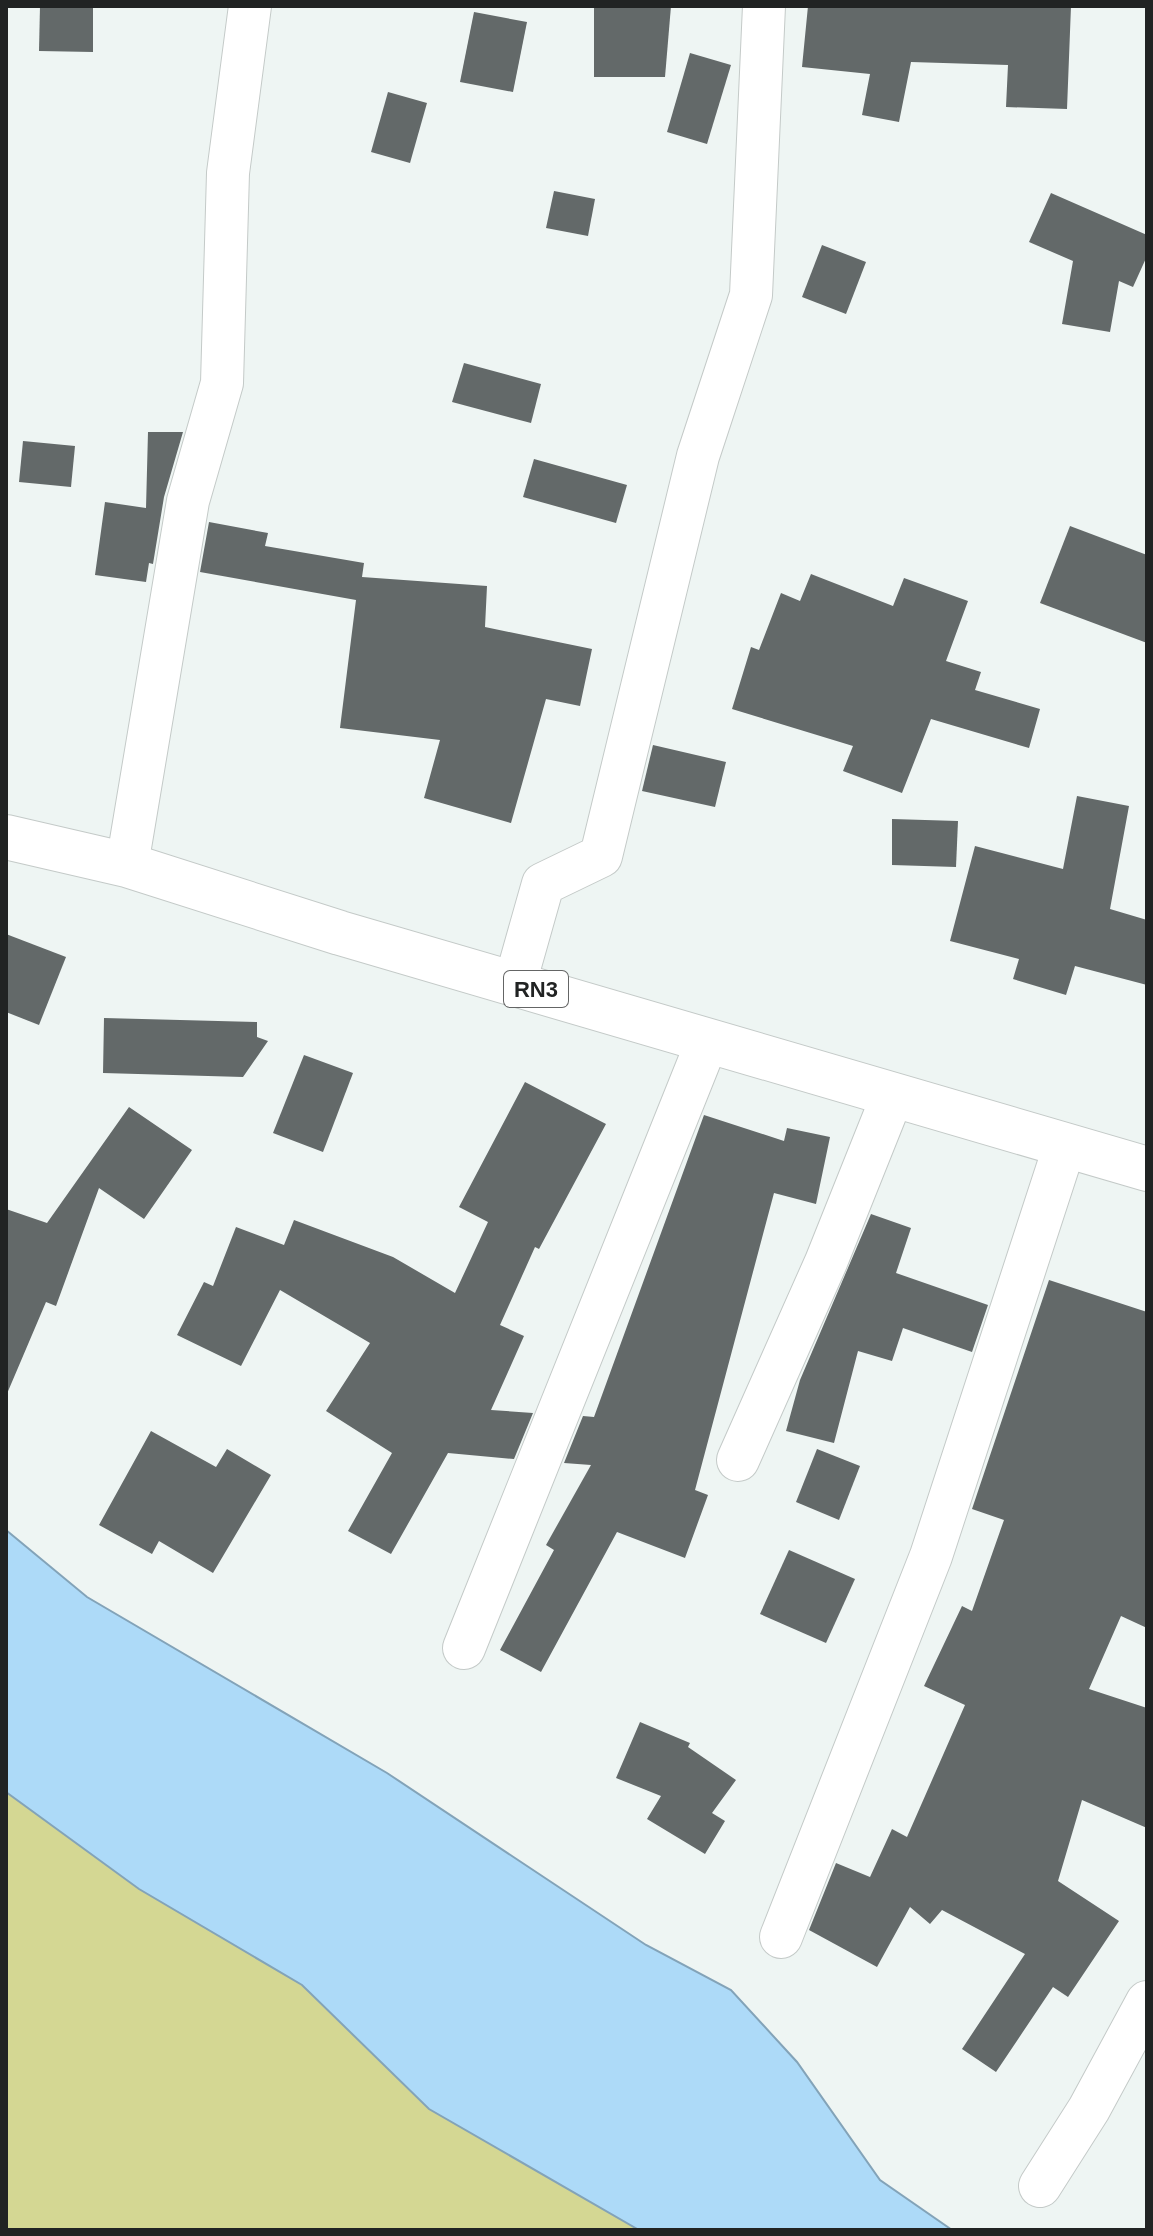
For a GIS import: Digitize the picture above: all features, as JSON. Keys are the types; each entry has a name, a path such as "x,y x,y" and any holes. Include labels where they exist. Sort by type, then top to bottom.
{"highway":[{"name":"RN3","path":"6,837 127,865 340,933 892,1097 1147,1169"}],"street":[{"path":"127,865 188,501 222,383 228,173 250,6"},
{"path":"515,983 543,884 601,856 698,456 751,295 764,6"},
{"path":"464,1648 707,1042"},
{"path":"738,1460 826,1262 892,1097"},
{"path":"781,1937 931,1556 1065,1145"},
{"path":"1040,2186 1089,2109 1147,2002"}],"green space":[{"path":"6,1792 139,1889 302,1985 429,2109 639,2230 6,2230"}],"water":[{"path":"6,1530 87,1597 387,1773 646,1945 731,1990 797,2062 880,2180 952,2230 639,2230 429,2109 302,1985 139,1889 6,1792"}],"building":[{"path":"40,6 93,6 93,52 39,51"},
{"path":"594,6 671,6 665,77 594,77"},
{"path":"808,6 1071,6 1067,109 1006,107 1008,65 911,62 899,122 862,115 870,74 802,67"},
{"path":"474,12 527,22 513,92 460,82"},
{"path":"690,53 731,65 707,144 667,132"},
{"path":"388,92 427,103 410,163 371,152"},
{"path":"554,191 595,199 588,236 546,228"},
{"path":"1051,193 1147,235 1147,256 1133,287 1119,281 1110,332 1062,324 1073,261 1029,242"},
{"path":"822,245 866,262 846,314 802,297"},
{"path":"464,363 541,384 531,423 452,402"},
{"path":"148,432 183,432 164,497 153,564 149,563 146,582 95,575 105,502 146,508"},
{"path":"23,441 75,446 71,487 19,482"},
{"path":"534,459 627,485 616,523 523,497"},
{"path":"209,522 268,533 265,546 364,563 362,577 487,586 485,627 592,649 580,706 546,699 511,823 424,798 440,740 340,728 356,600 200,572"},
{"path":"1070,526 1147,555 1147,643 1040,603"},
{"path":"811,574 893,606 904,578 968,601 946,661 981,672 975,690 1040,709 1029,748 931,719 902,793 843,771 853,746 732,709 751,647 759,650 781,593 800,601"},
{"path":"653,745 726,762 715,807 642,791"},
{"path":"1077,796 1129,806 1110,909 1147,920 1147,985 1075,966 1066,995 1013,979 1019,959 950,941 975,846 1063,869"},
{"path":"892,819 958,821 956,867 892,865"},
{"path":"6,934 66,957 39,1025 6,1012"},
{"path":"104,1018 257,1022 257,1037 268,1041 243,1077 103,1073"},
{"path":"304,1055 353,1073 323,1152 273,1133"},
{"path":"525,1082 606,1124 539,1249 535,1247 500,1325 524,1336 491,1410 533,1413 514,1459 448,1453 391,1554 348,1531 392,1453 326,1411 370,1343 280,1290 241,1366 177,1335 204,1282 213,1286 236,1227 284,1245 294,1220 393,1257 455,1293 488,1222 459,1207"},
{"path":"129,1107 192,1150 144,1219 99,1188 56,1306 46,1302 6,1396 6,1209 47,1223"},
{"path":"704,1115 784,1141 787,1128 830,1137 816,1204 774,1193 695,1490 708,1495 685,1558 617,1532 541,1672 500,1650 554,1550 546,1545 591,1465 564,1463 583,1416 594,1417"},
{"path":"871,1214 911,1228 896,1273 988,1305 972,1352 903,1328 892,1361 858,1351 834,1443 786,1431 800,1380"},
{"path":"1049,1280 1147,1312 1147,1628 1121,1616 1089,1689 1147,1708 1147,1828 1082,1800 1058,1881 1119,1921 1068,1997 1053,1987 996,2072 962,2049 1025,1954 942,1910 930,1924 910,1907 877,1967 809,1930 836,1863 870,1877 892,1829 907,1837 965,1705 924,1686 962,1606 972,1611 1004,1520 972,1509"},
{"path":"151,1431 216,1467 227,1449 271,1475 213,1573 159,1541 152,1554 99,1525"},
{"path":"817,1449 860,1466 839,1520 796,1502"},
{"path":"789,1550 855,1579 826,1643 760,1614"},
{"path":"640,1722 690,1743 688,1747 736,1780 712,1813 725,1821 705,1854 647,1819 661,1796 616,1778"}]}
